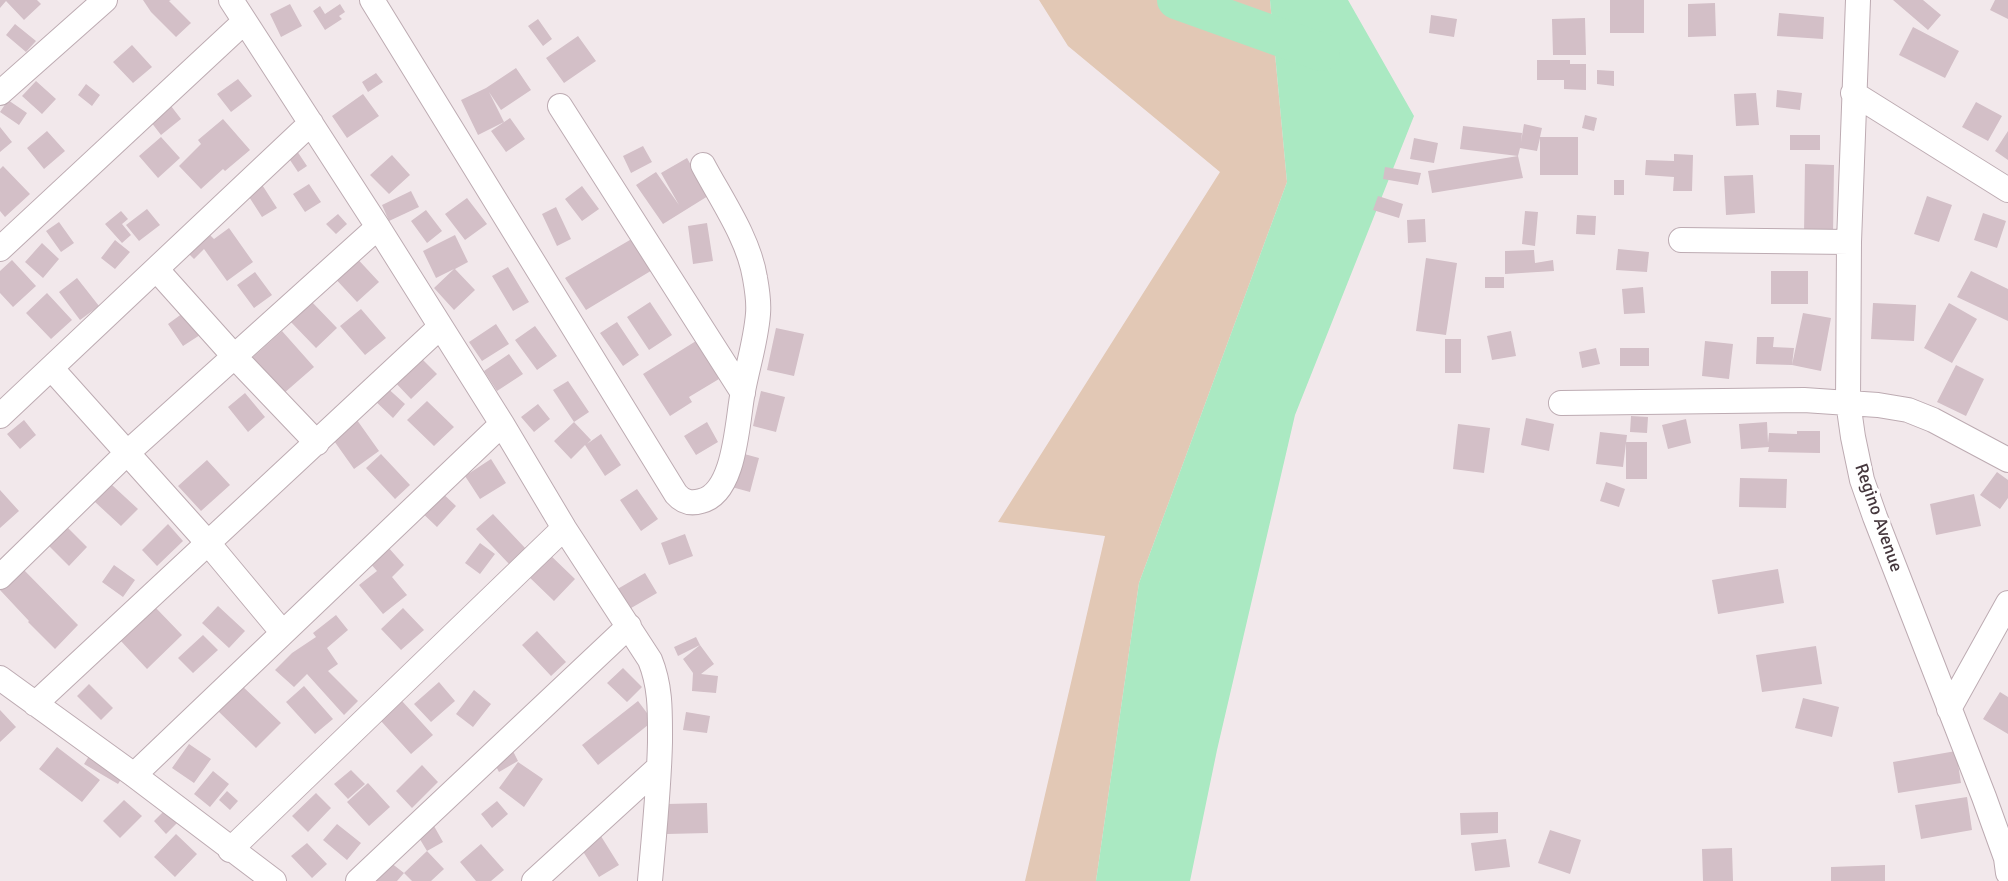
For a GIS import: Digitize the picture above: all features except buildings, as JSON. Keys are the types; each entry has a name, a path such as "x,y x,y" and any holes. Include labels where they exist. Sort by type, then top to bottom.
{"street":[{"path":"0,93 105,0"},
{"path":"231,0 378,227 502,424 564,528 650,660 657,678 660,700 659,768 650,881"},
{"path":"372,0 681,500 697,502 706,500 721,485 727,474 733,454 758,312 755,276 745,244 703,165"},
{"name":"Regino Avenue","path":"1858,0 1849,242 1848,402 1862,480 2007,863"},
{"path":"0,249 244,22"},
{"path":"1853,93 2008,190"},
{"path":"560,106 743,393"},
{"path":"0,416 311,123"},
{"path":"0,577 127,453 378,227"},
{"path":"1681,240 1849,242"},
{"path":"157,270 234,356 317,443"},
{"path":"34,704 440,327"},
{"path":"52,369 208,543 283,633"},
{"path":"1561,403 1761,400 1878,405 1908,411 1933,420 2008,460"},
{"path":"134,775 502,424"},
{"path":"230,850 564,528"},
{"path":"1949,709 2008,603"},
{"path":"358,881 629,626"},
{"path":"0,678 134,775 230,850 274,881"},
{"path":"534,881 659,768"}],"shaded area":[{"path":"1039,0 1270,0 1287,182 1139,583 1096,881 1025,881 1105,536 998,522 1220,172 1068,46"},
{"path":"1270,0 1348,0 1414,116 1295,415 1217,750 1190,881 1096,881 1139,583 1287,182"}],"waterway":[{"path":"1176,0 1321,52"}]}
